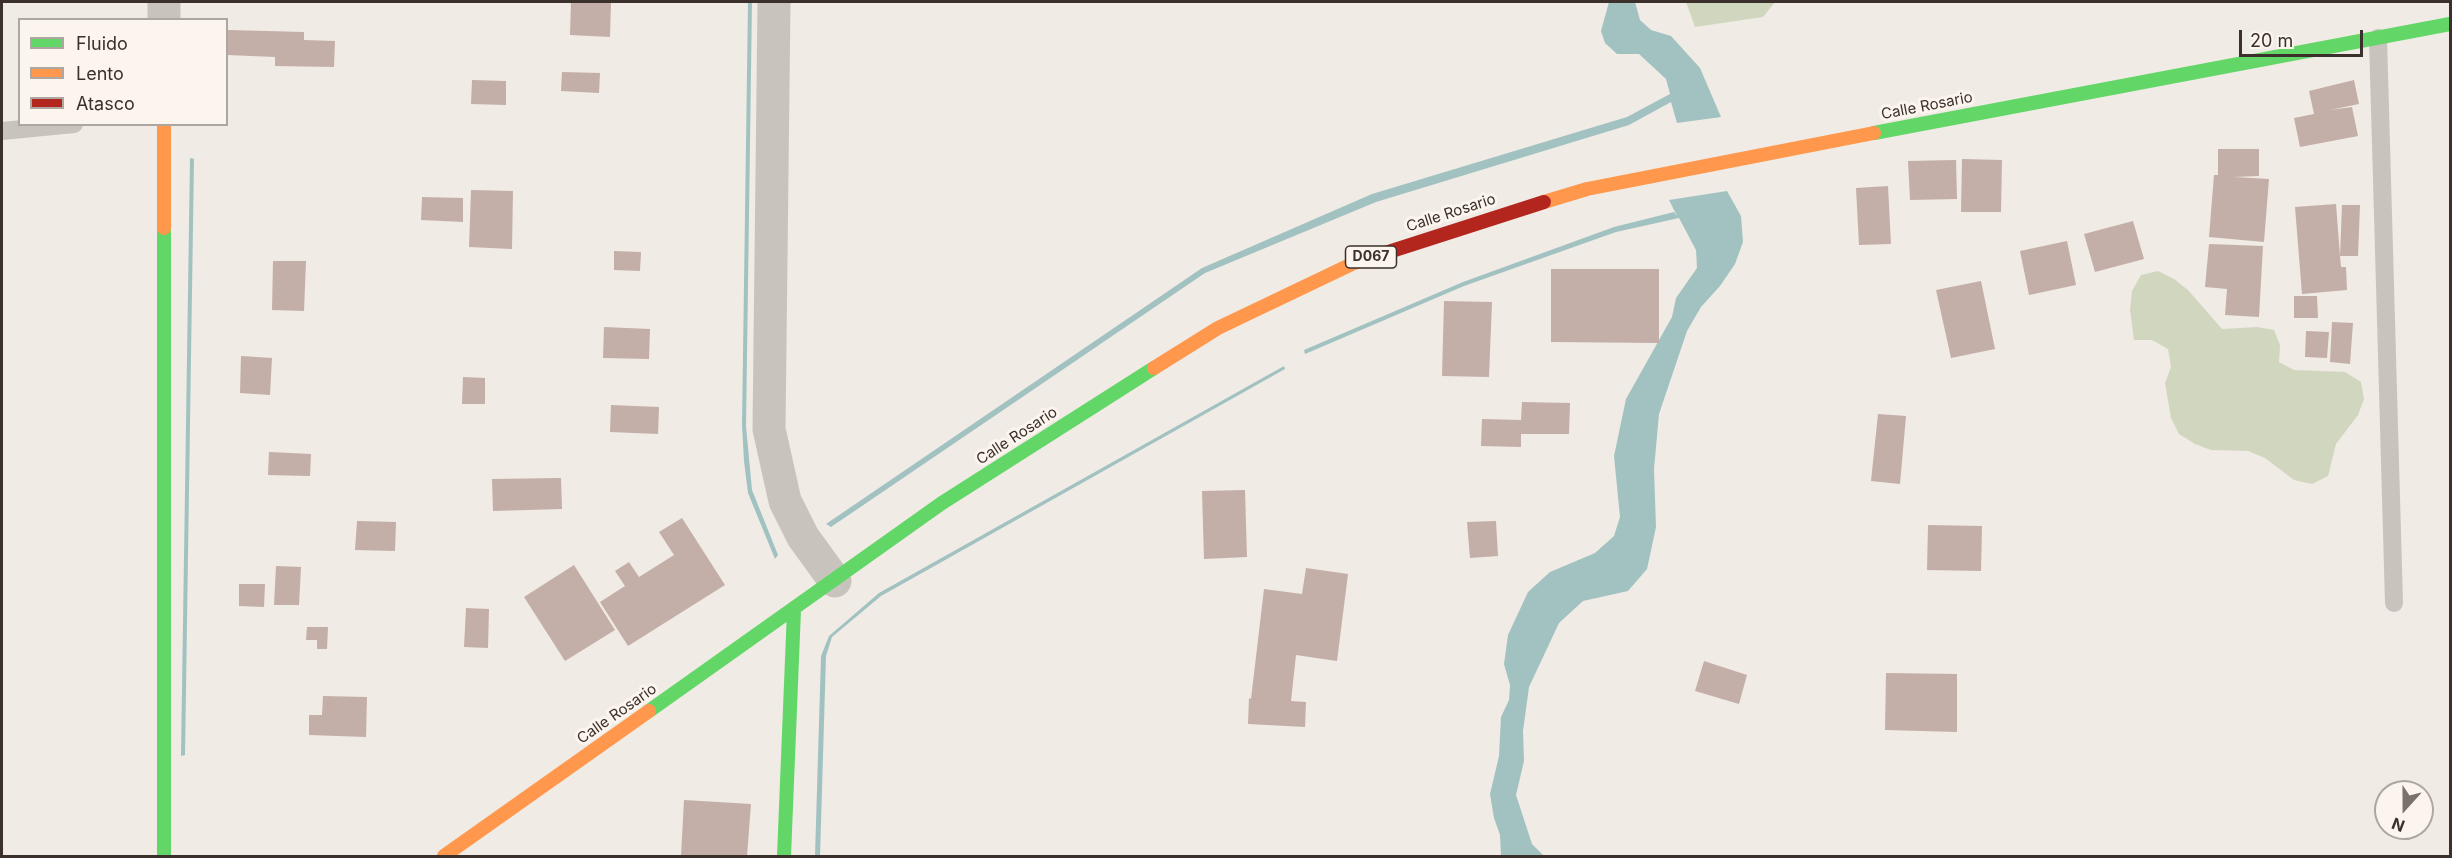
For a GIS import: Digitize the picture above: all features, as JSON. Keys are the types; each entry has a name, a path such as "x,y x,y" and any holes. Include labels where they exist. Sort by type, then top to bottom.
{"main road":[{"name":"Calle Rosario","path":"444,856 952,497 1218,328 1354,263 1451,230 1587,189 1723,161 2451,24"},
{"path":"164,126 164,856"},
{"path":"784,856 794,610"}],"street":[{"path":"164,2 164,18"},
{"path":"774,2 769,429 786,501 803,537 835,581"}],"lane":[{"path":"2378,38 2394,603"},
{"path":"2,131 53,126"}],"green space":[{"path":"1686,2 1775,2 1763,17 1695,27"},
{"path":"2158,271 2174,279 2188,290 2222,329 2257,327 2274,330 2280,345 2279,362 2294,370 2345,372 2361,382 2364,399 2358,415 2336,444 2328,476 2312,484 2294,480 2265,458 2248,451 2211,450 2179,434 2171,418 2165,383 2171,367 2168,349 2152,340 2134,340 2130,310 2132,291 2141,275"}],"water":[{"path":"748,2 752,2 746,426 752,490 778,555 775,559 748,493 742,425"},
{"path":"1609,2 1635,2 1640,20 1651,30 1671,36 1700,68 1721,117 1677,123 1671,102 1629,125 1376,202 1205,273 831,527 826,524 1202,268 1372,194 1627,117 1670,94 1666,79 1639,54 1617,54 1605,43 1601,31"},
{"path":"190,158 194,159 185,755 181,756"},
{"path":"1727,191 1741,216 1743,242 1735,264 1720,286 1701,307 1687,331 1659,414 1654,469 1656,527 1647,569 1628,591 1583,601 1559,623 1529,687 1523,731 1524,761 1516,795 1532,844 1544,856 1501,856 1500,835 1494,818 1490,794 1499,756 1501,717 1509,700 1510,685 1504,664 1508,635 1528,592 1550,572 1595,553 1614,536 1620,517 1614,456 1626,399 1672,317 1676,298 1697,268 1696,250 1679,218 1616,232 1464,286 1305,354 1304,350 1463,282 1614,227 1674,212 1677,216 1669,200"},
{"path":"1284,366 1285,369 881,596 832,637 826,656 820,856 815,856 821,656 829,636 879,593"}],"building":[{"path":"571,2 611,2 610,37 570,35"},
{"path":"228,30 304,32 304,40 335,41 334,67 275,66 275,57 228,55"},
{"path":"562,72 600,73 599,93 561,91"},
{"path":"472,80 506,81 506,105 471,104"},
{"path":"2354,80 2359,104 2330,110 2352,107 2358,136 2300,147 2294,118 2314,114 2309,91"},
{"path":"2218,149 2259,149 2259,176 2234,177 2269,179 2264,242 2209,237 2214,175 2218,175"},
{"path":"1962,159 2002,160 2001,212 1961,212"},
{"path":"1956,160 1957,199 1910,200 1908,161"},
{"path":"1888,186 1891,244 1859,245 1856,188"},
{"path":"471,190 513,191 512,249 469,247"},
{"path":"422,197 463,198 463,222 421,220"},
{"path":"2336,204 2341,267 2346,267 2347,290 2302,294 2295,207"},
{"path":"2342,205 2360,205 2358,256 2340,256"},
{"path":"2133,221 2144,259 2095,272 2084,234"},
{"path":"2067,241 2076,285 2029,295 2020,251"},
{"path":"2209,244 2263,246 2259,317 2225,315 2227,289 2205,287"},
{"path":"614,251 641,252 640,271 614,270"},
{"path":"273,261 306,261 304,311 272,310"},
{"path":"1551,269 1659,269 1659,343 1551,342"},
{"path":"1981,281 1995,349 1951,358 1936,290"},
{"path":"2294,296 2317,296 2318,318 2294,318"},
{"path":"1444,301 1492,302 1489,377 1442,376"},
{"path":"2332,322 2353,323 2350,364 2330,362"},
{"path":"604,327 650,329 649,359 603,358"},
{"path":"2306,331 2329,332 2327,358 2305,357"},
{"path":"241,356 272,358 270,395 240,393"},
{"path":"463,377 485,378 485,404 462,404"},
{"path":"1522,402 1570,403 1569,434 1521,434 1521,447 1481,446 1482,419 1521,420"},
{"path":"611,405 659,407 658,434 610,432"},
{"path":"1878,414 1906,416 1900,484 1871,481"},
{"path":"269,452 311,454 310,476 268,475"},
{"path":"561,478 562,509 493,511 492,479"},
{"path":"1245,490 1247,557 1204,559 1202,491"},
{"path":"682,518 725,585 628,646 600,602 625,586 615,571 629,562 639,577 674,555 659,532"},
{"path":"357,521 396,522 395,551 355,550"},
{"path":"1496,521 1498,556 1470,558 1467,522"},
{"path":"1928,525 1982,526 1981,571 1927,570"},
{"path":"574,565 615,630 565,661 524,597"},
{"path":"276,566 301,567 299,605 274,605"},
{"path":"1306,568 1348,574 1337,661 1296,655 1291,701 1306,702 1305,727 1248,724 1249,698 1251,699 1264,589 1302,594"},
{"path":"239,584 265,584 264,607 239,606"},
{"path":"466,608 489,609 488,648 464,647"},
{"path":"307,627 328,627 327,649 317,649 317,640 306,640"},
{"path":"1704,661 1747,675 1739,704 1695,691"},
{"path":"1886,673 1957,674 1957,732 1885,730"},
{"path":"323,696 367,697 366,737 309,735 309,715 322,715"},
{"path":"684,800 751,804 747,856 681,856"}],"traffic: fast":[{"path":"1874,133 2450,24"},
{"path":"164,228 164,856"},
{"path":"649,711 942,503 1154,368"},
{"path":"784,856 794,610"}],"traffic: slow":[{"path":"164,126 164,228"},
{"path":"1544,202 1587,189 1874,133"},
{"path":"1154,368 1218,328 1354,263 1376,256"},
{"path":"444,856 649,711"}],"traffic: jam":[{"path":"1376,256 1544,202"}]}
